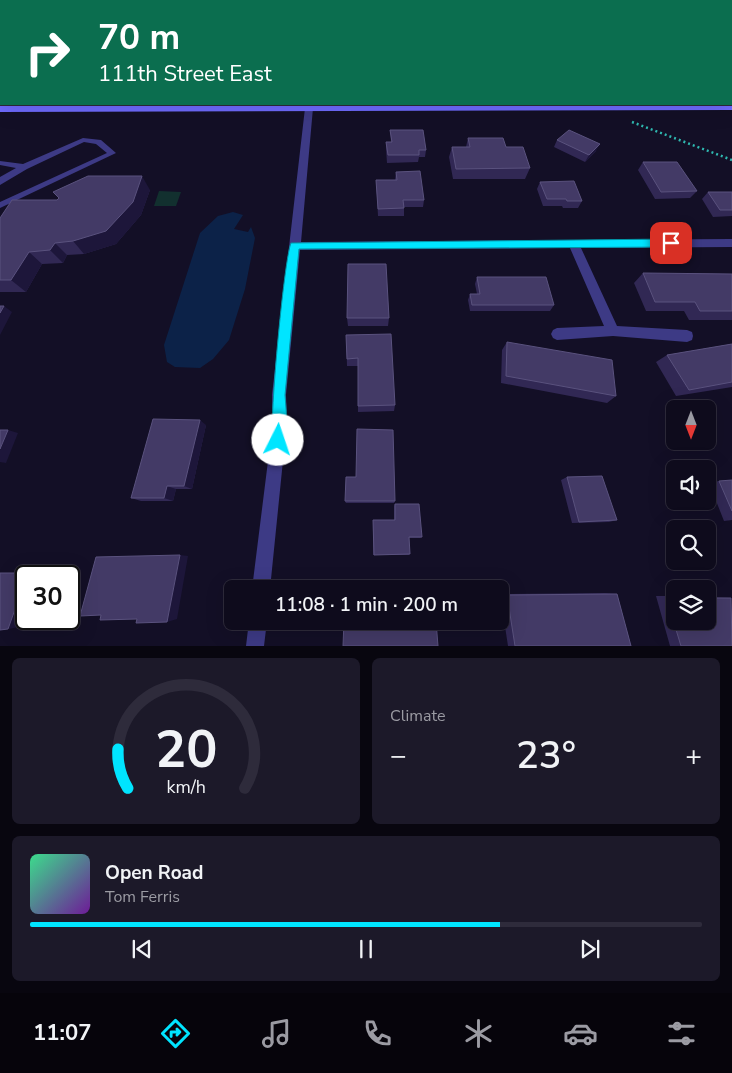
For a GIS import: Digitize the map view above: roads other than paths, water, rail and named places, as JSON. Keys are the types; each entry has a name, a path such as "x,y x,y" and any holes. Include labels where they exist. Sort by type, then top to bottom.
{"main road":[{"path":"0,109 732,107"}],"street":[{"path":"584,105 592,108"},
{"path":"263,580 280,421 279,395 309,108"},
{"path":"294,246 730,243"},
{"path":"574,244 613,331"},
{"path":"557,334 613,331 687,336"},
{"path":"255,646 257,630"}],"lane":[{"path":"0,182 5,177 24,167 83,140 98,142 112,153 0,205 0,199"},
{"path":"0,163 24,167"}],"water":[{"path":"233,212 243,215 234,229 248,232 251,227 255,238 245,289 229,340 213,359 200,368 175,367 167,362 164,345 200,233 218,216"}]}
